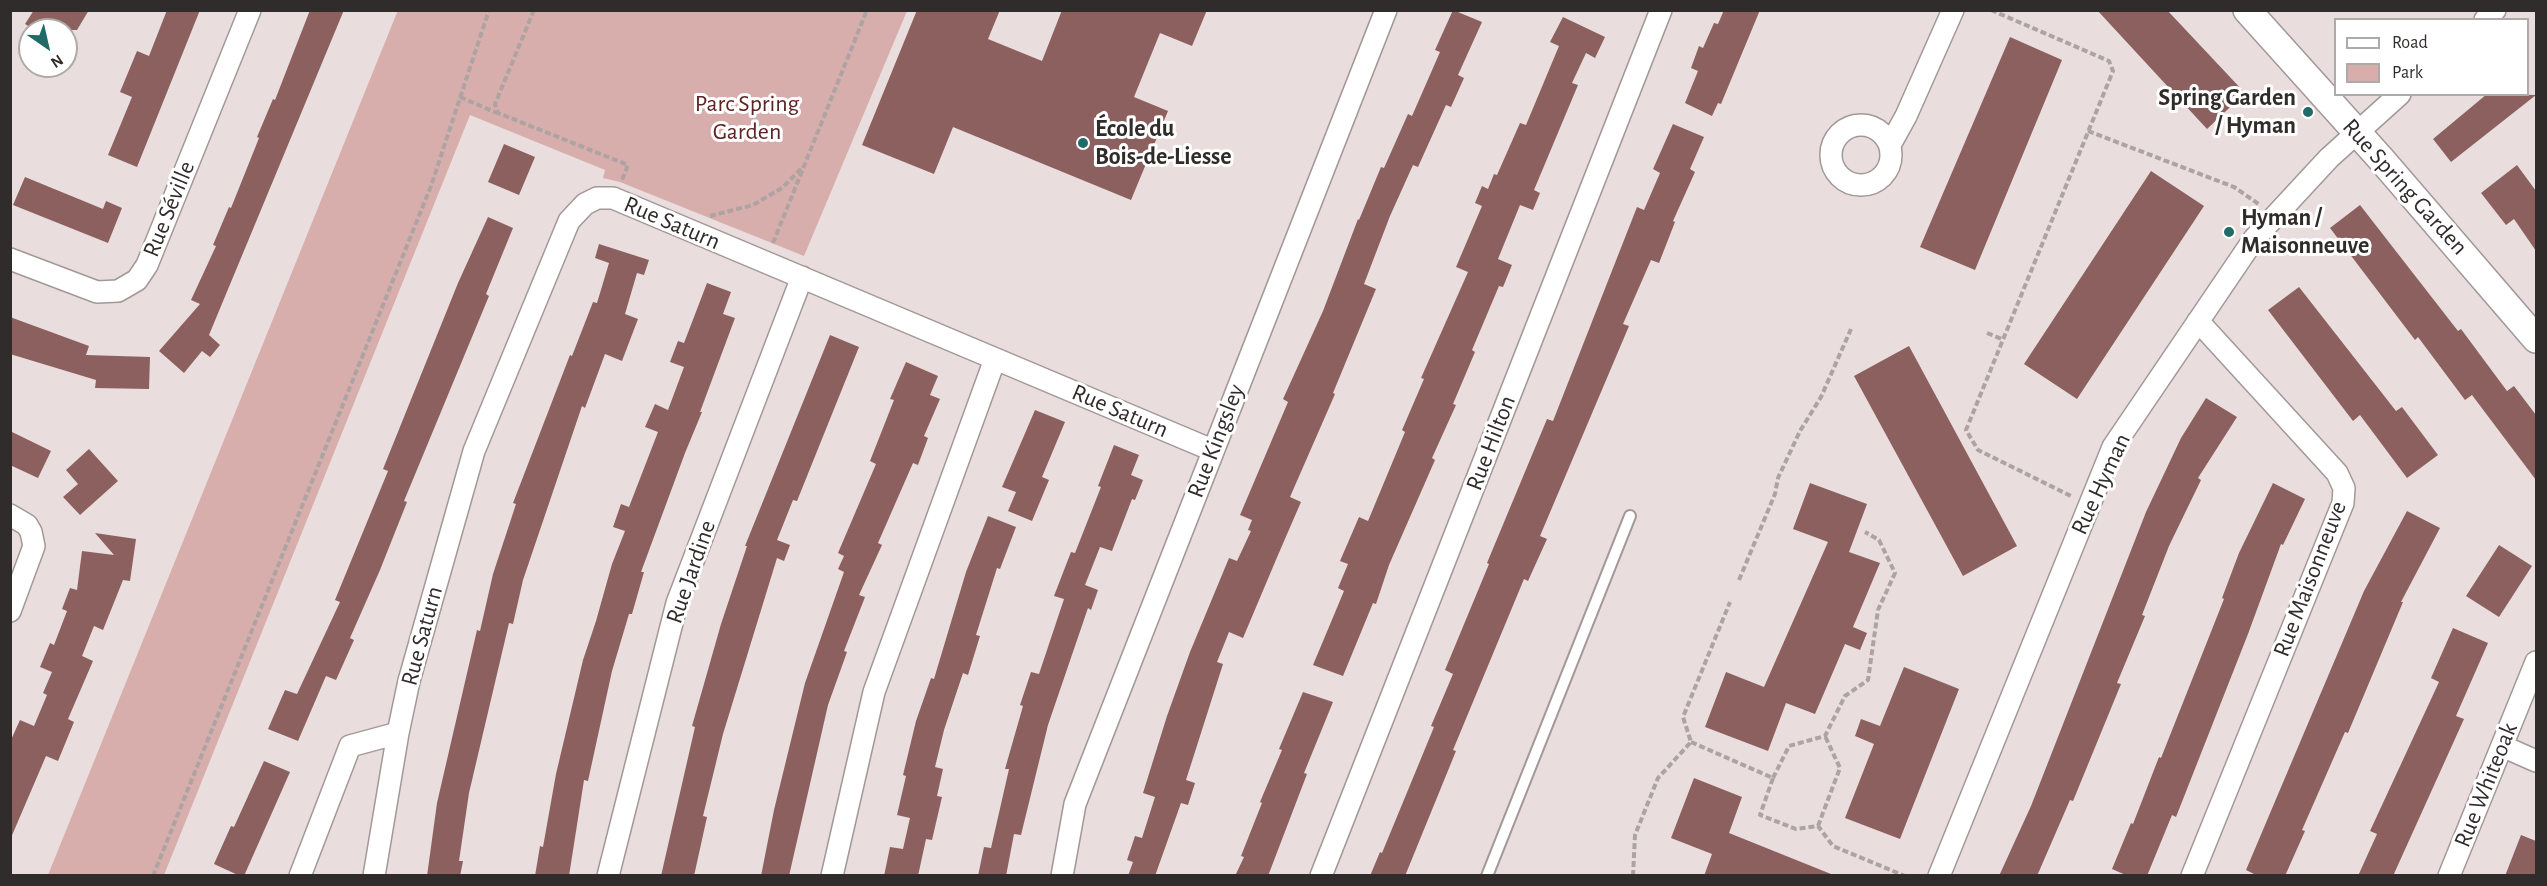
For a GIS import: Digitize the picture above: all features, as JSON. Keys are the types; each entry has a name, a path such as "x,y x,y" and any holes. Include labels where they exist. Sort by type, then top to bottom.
{"street":[{"name":"Rue Séville","path":"10,259 97,292 118,291 137,280 147,265 250,10"},
{"name":"Rue Hilton","path":"1321,876 1661,10"},
{"path":"1890,145 1906,116 1953,10"},
{"name":"Rue Spring Garden","path":"2247,10 2536,339"},
{"name":"Rue Kingsley","path":"1062,876 1075,804 1384,11"},
{"name":"Rue Hyman","path":"1939,876 2113,447 2254,239 2330,158 2398,96"},
{"name":"Rue Saturn","path":"374,876 409,681 474,451 569,221 585,204 597,198 613,198 1212,450"},
{"name":"Rue Jardine","path":"608,876 677,603 802,277"},
{"name":"Rue Maisonneuve","path":"2192,876 2343,503 2344,489 2337,473 2198,321"},
{"path":"832,876 874,692 995,359"},
{"path":"10,515 27,525 32,532 34,546 10,611"},
{"name":"Rue Whiteoak","path":"2449,876 2536,662"},
{"path":"300,876 350,746 398,733"},
{"path":"2502,746 2536,761"}],"lane":[{"path":"1487,876 1630,516"}],"path":[{"path":"153,876 432,186 489,10"},
{"path":"498,113 495,104 534,10"},
{"path":"772,246 867,10"},
{"path":"1991,10 2109,61 2113,71 1966,430 1978,450 2089,506"},
{"path":"459,97 627,165 620,184"},
{"path":"2088,131 2234,186 2276,215"},
{"path":"700,216 716,216 753,205 782,188 805,165"},
{"path":"1739,580 1774,494 1778,478 1800,431 1821,397 1851,329"},
{"path":"1987,333 2002,339"},
{"path":"1818,826 1796,829 1760,815 1773,778 1789,746 1825,735 1845,696 1868,680 1878,610 1895,573 1879,540 1865,532"},
{"path":"1730,602 1683,717 1691,742 1773,778"},
{"path":"1818,826 1840,768 1825,735"},
{"path":"1633,876 1635,835 1658,778 1691,742"},
{"path":"1818,826 1833,846 1905,876"}],"green space":[{"name":"Parc Spring Garden","path":"398,10 907,11 804,256 620,182 603,178 605,170 470,115 164,875 48,875"}],"building":[{"path":"34,10 89,10 78,28 78,18 29,18"},
{"path":"167,10 200,10 137,167 108,155 132,97 120,92 137,51 149,56"},
{"path":"310,10 344,10 209,335 220,345 210,357 202,351 184,373 159,351 200,304 191,300 216,246 213,245 229,207 231,208 259,138 257,137 273,99 275,100"},
{"path":"917,10 1000,10 988,39 1042,61 1062,10 1207,10 1192,46 1160,33 1134,97 1168,111 1131,200 953,127 934,174 862,145"},
{"path":"1453,10 1482,22 1458,75 1464,78 1451,107 1446,105 1418,167 1413,165 1390,216 1364,284 1376,289 1333,393 1335,394 1290,497 1301,502 1243,638 1229,632 1217,662 1223,664 1186,780 1195,783 1188,805 1181,803 1155,876 1128,876 1133,862 1127,860 1135,836 1142,838 1155,797 1143,793 1167,716 1190,652 1229,558 1237,561 1251,531 1248,530 1252,520 1240,515 1288,402 1283,399 1323,311 1358,219 1381,167 1384,168 1408,114 1412,116 1440,52 1435,50"},
{"path":"1724,10 1760,10 1721,104 1718,103 1712,116 1685,103 1698,71 1691,68 1699,46 1703,48 1714,23 1718,24"},
{"path":"2097,10 2167,10 2245,93 2207,129"},
{"path":"1563,17 1605,37 1595,58 1586,53 1572,83 1578,85 1534,190 1540,193 1533,210 1520,205 1498,259 1512,265 1503,287 1499,286 1472,350 1475,352 1453,404 1456,405 1432,458 1435,460 1389,565 1376,604 1373,603 1343,676 1313,665 1344,591 1338,588 1348,564 1340,561 1359,517 1368,521 1405,432 1402,430 1424,379 1421,378 1468,272 1456,267 1482,206 1475,203 1482,186 1488,189 1494,174 1497,175 1520,123 1526,125 1559,46 1550,42"},
{"path":"2010,37 2062,60 1975,270 1920,247"},
{"path":"2536,95 2451,162 2433,139 2485,96"},
{"path":"1673,124 1704,137 1690,169 1695,172 1673,221 1675,222 1659,263 1651,260 1623,324 1629,326 1540,536 1547,539 1528,581 1524,579 1453,750 1456,751 1405,876 1370,876 1380,852 1382,853 1434,727 1431,726 1453,674 1445,670 1489,564 1487,563 1547,419 1553,421 1637,207 1644,210 1660,173 1653,169"},
{"path":"504,144 535,157 519,195 488,182"},
{"path":"2517,165 2536,191 2536,251 2514,219 2506,225 2481,193"},
{"path":"2151,171 2204,206 2077,399 2024,364"},
{"path":"25,177 103,209 106,201 122,208 108,243 13,205"},
{"path":"2360,205 2458,331 2461,329 2507,391 2514,386 2536,415 2536,480 2472,395 2465,400 2418,337 2415,340 2330,228"},
{"path":"488,217 513,228 486,294 489,296 404,501 407,502 380,570 350,638 354,640 336,680 326,676 298,741 268,729 285,690 297,694 340,602 335,600 388,471 383,469 458,283"},
{"path":"599,244 649,260 644,275 637,273 625,314 638,319 622,361 605,354 585,408 582,406 523,580 513,624 509,623 469,793 459,861 463,861 460,876 427,876 437,803 477,630 480,631 493,574 516,504 513,503 570,355 572,356 593,302 597,303 609,263 595,258"},
{"path":"707,283 731,292 723,314 735,318 641,572 644,572 632,614 629,614 612,671 588,781 584,780 569,876 535,876 583,660 612,564 625,531 613,527 621,504 629,507 658,432 645,427 655,404 668,410 684,367 670,362 678,341 684,343"},
{"path":"2299,287 2396,411 2402,407 2438,455 2407,478 2360,415 2353,421 2268,310"},
{"path":"10,317 89,346 86,355 150,357 149,389 95,388 96,380 10,354"},
{"path":"830,335 859,347 797,501 793,500 777,540 790,545 784,561 777,558 723,734 703,816 707,817 694,876 661,876 695,727 692,726 721,624 747,546 745,546"},
{"path":"1909,346 2017,546 1963,576 1854,376"},
{"path":"906,362 938,376 930,395 940,399 924,436 928,438 918,465 913,463 878,543 882,545 859,595 865,597 844,651 847,652 828,705 789,876 761,876 774,810 805,683 844,572 838,569 844,556 838,553 876,464 870,461 894,400 890,399"},
{"path":"2206,398 2237,417 2198,478 2201,480 2169,546 2142,615 2145,616 2117,683 2121,684 2073,801 2070,800 2037,876 1999,876 2031,806 2146,512 2181,438"},
{"path":"1035,410 1065,422 1042,477 1049,480 1032,521 1008,511 1016,492 1002,487"},
{"path":"10,431 51,451 38,478 10,465"},
{"path":"1114,445 1139,455 1131,475 1143,480 1135,500 1132,499 1112,551 1100,547 1085,585 1098,590 1091,610 1088,608 1048,725 1021,835 1014,834 1006,876 978,876 984,847 991,848 1009,769 1005,769 1023,706 1020,705 1031,672 1039,674 1064,599 1054,596 1071,552 1075,553 1101,487 1098,486"},
{"path":"89,449 118,481 80,515 63,497 78,484 66,470"},
{"path":"1810,483 1867,504 1849,552 1880,563 1853,627 1867,633 1860,650 1845,644 1815,714 1786,703 1768,751 1705,727 1726,672 1764,687 1828,542 1793,529"},
{"path":"2273,483 2305,499 2283,545 2281,544 2176,817 2172,815 2147,876 2128,876 2112,869 2131,823 2133,824 2159,757 2161,758 2224,599 2222,598 2239,553"},
{"path":"2407,511 2440,528 2401,602 2403,602 2348,733 2345,732 2302,830 2305,831 2285,876 2258,876 2246,870 2364,591"},
{"path":"988,516 1016,527 1000,569 997,568 976,635 980,636 968,675 963,673 944,730 935,767 943,769 937,796 942,797 932,840 926,839 918,876 884,876 890,847 903,849 910,818 897,815 906,776 903,775 916,721 931,678 934,679 966,572"},
{"path":"95,533 136,539 130,581 123,580 103,630 94,626 82,656 93,661 68,719 74,722 58,761 46,756 10,840 10,742 20,720 34,726 47,695 43,693 52,672 40,667 50,643 54,645 67,611 62,609 70,588 77,590 82,551 114,555"},
{"path":"2499,545 2532,566 2499,617 2466,596"},
{"path":"2453,628 2488,643 2456,716 2464,719 2393,876 2358,876 2377,834 2370,831 2439,682 2431,678"},
{"path":"1904,667 1959,689 1900,839 1845,818 1874,744 1855,736 1861,719 1880,726"},
{"path":"1303,692 1333,702 1304,773 1307,774 1268,876 1235,876 1244,857 1241,856 1262,803 1260,802 1282,750 1279,749"},
{"path":"264,761 290,772 244,876 240,876 214,864 231,826 234,827"},
{"path":"1694,778 1742,797 1729,833 1836,876 1704,876 1712,854 1671,838"},
{"path":"2521,835 2536,841 2536,876 2505,876"}],"place":[{"name":"Spring Garden / Hyman","path":"2308,112"},
{"name":"École du Bois-de-Liesse","path":"1083,143"},
{"name":"Hyman / Maisonneuve","path":"2229,232"}]}
